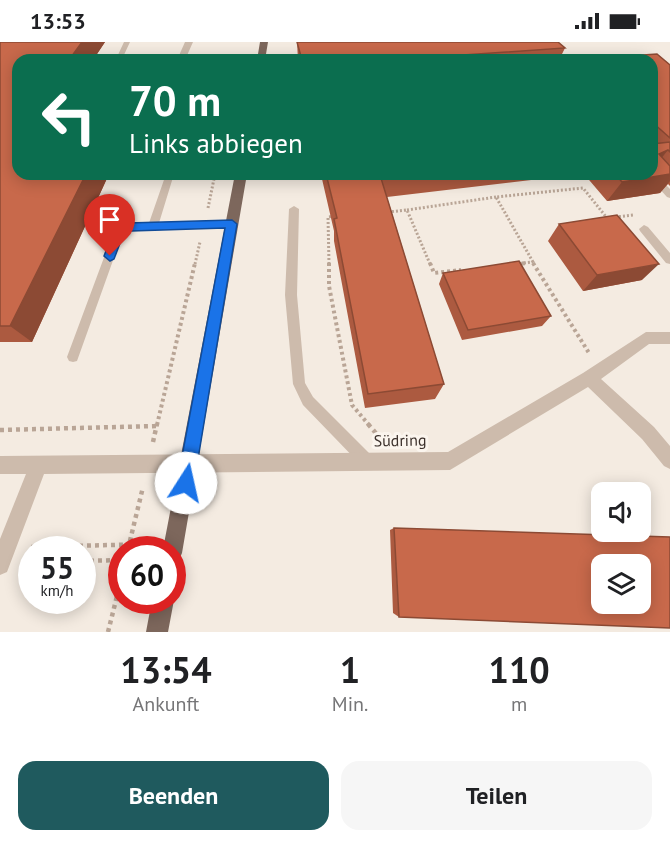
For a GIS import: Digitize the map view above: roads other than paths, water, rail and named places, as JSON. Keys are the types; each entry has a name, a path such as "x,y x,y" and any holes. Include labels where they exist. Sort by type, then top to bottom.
{"main road":[{"path":"175,536 240,180"},
{"path":"157,632 160,614"}],"street":[{"name":"Südring","path":"0,465 450,460 595,374 646,338 670,338"},
{"path":"595,374 670,460"},
{"path":"3,556 39,464"}],"lane":[{"path":"153,227 168,180"},
{"path":"656,180 670,195"},
{"path":"294,209 291,295 299,384 308,401 367,461"},
{"path":"73,357 117,236 128,227 232,224"},
{"path":"644,229 670,260"}]}
